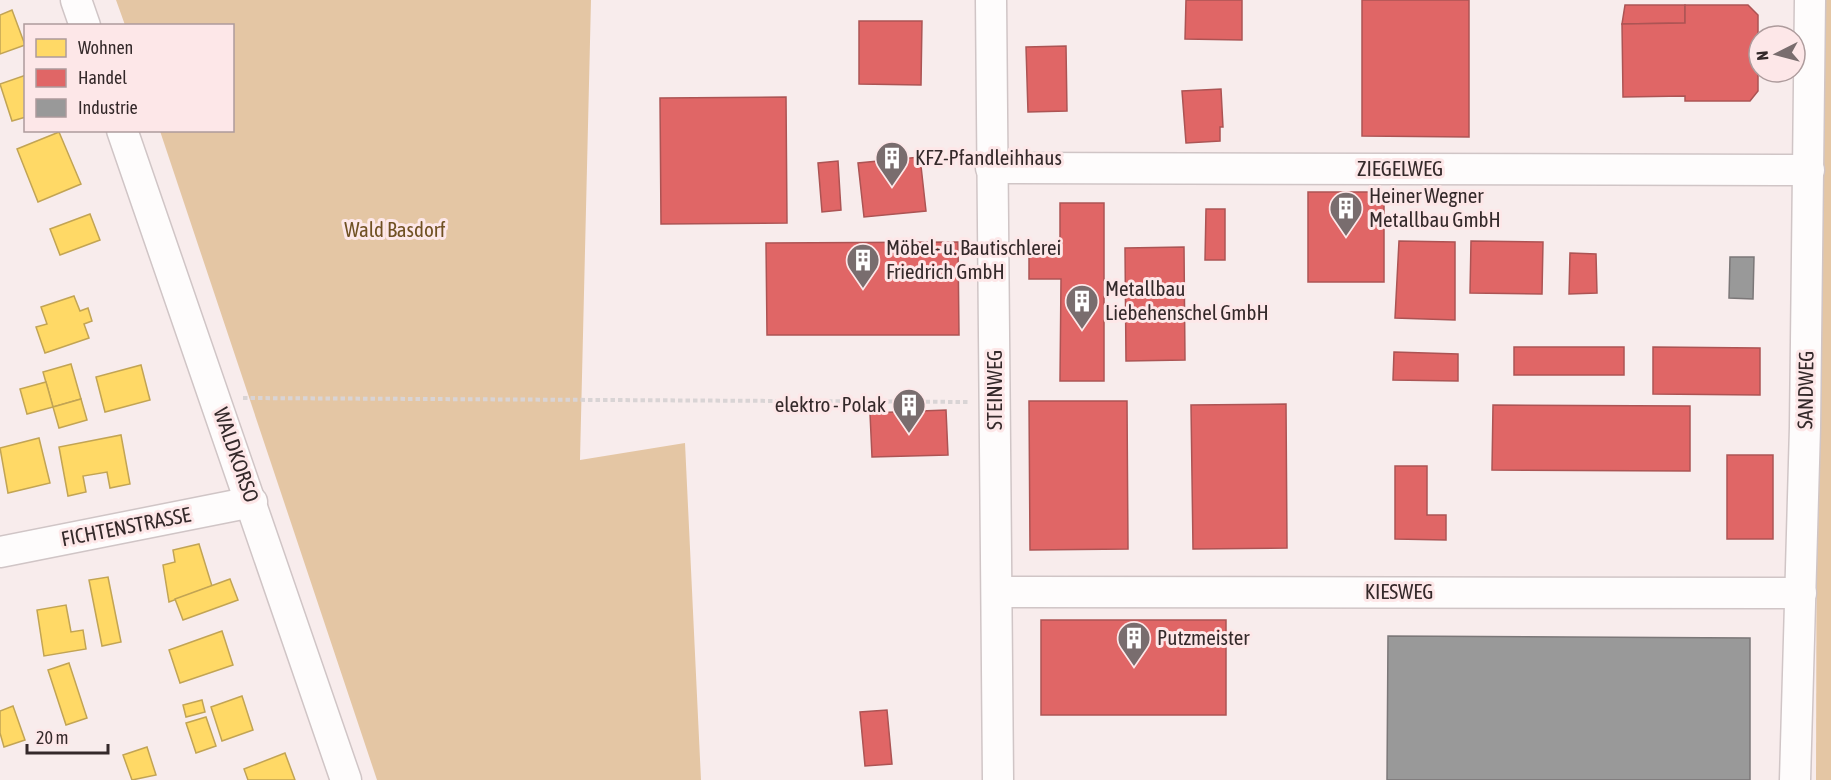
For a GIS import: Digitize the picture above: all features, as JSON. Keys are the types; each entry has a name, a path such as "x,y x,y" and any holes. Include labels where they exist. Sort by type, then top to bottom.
{"street":[{"path":"76,0 84,24"},
{"name":"STEINWEG","path":"992,0 991,168 998,592 998,780"},
{"name":"SANDWEG","path":"1796,780 1809,170 1810,0"},
{"name":"WALDKORSO","path":"123,132 218,403 346,780"},
{"name":"ZIEGELWEG","path":"991,168 1809,170"},
{"name":"FICHTENSTRASSE","path":"0,552 252,502"},
{"name":"KIESWEG","path":"998,592 1801,593"}],"path":[{"path":"218,403 239,398 995,402"}],"green space":[{"name":"Wald Basdorf","path":"116,0 591,0 580,460 685,443 701,780 377,780 160,132 234,132 234,24 125,24"},
{"path":"1818,0 1831,0 1831,780 1816,780"}],"building: Wohnen":[{"path":"12,10 24,45 0,54 0,15"},
{"path":"24,76 24,118 12,121 0,84"},
{"path":"59,132 81,184 38,202 17,149"},
{"path":"90,214 100,240 60,255 50,229"},
{"path":"74,296 80,311 88,308 92,321 84,324 89,338 45,353 36,327 47,324 41,307"},
{"path":"71,364 81,399 53,407 43,372"},
{"path":"141,365 150,400 105,412 96,377"},
{"path":"46,382 53,407 27,414 20,389"},
{"path":"81,399 87,420 59,428 53,407"},
{"path":"121,435 130,484 110,488 107,472 83,476 86,492 68,496 59,447"},
{"path":"39,438 50,483 8,493 0,448"},
{"path":"199,544 212,586 169,602 163,565 175,562 173,550"},
{"path":"108,577 121,642 102,646 89,580"},
{"path":"230,579 238,600 183,620 175,599"},
{"path":"66,605 71,632 83,630 86,649 44,656 37,610"},
{"path":"222,631 233,665 180,683 169,650"},
{"path":"69,663 87,718 66,725 48,670"},
{"path":"242,696 253,730 222,741 211,707"},
{"path":"202,700 205,712 186,717 183,705"},
{"path":"13,706 25,740 4,747 0,733 0,711"},
{"path":"206,717 216,746 196,753 186,723"},
{"path":"147,747 156,775 132,780 123,755"},
{"path":"285,753 295,780 248,780 244,769"}],"building: Handel":[{"path":"1186,0 1242,0 1242,40 1185,39"},
{"path":"1362,0 1469,0 1469,137 1362,136"},
{"path":"1625,5 1685,5 1685,23 1622,24"},
{"path":"1685,5 1748,5 1758,15 1758,24 1747,24 1747,84 1758,84 1758,91 1750,101 1685,101 1685,96 1623,97 1622,24 1685,23"},
{"path":"859,21 922,21 921,85 859,84"},
{"path":"1066,46 1067,111 1028,112 1026,47"},
{"path":"1221,89 1223,127 1220,127 1220,141 1186,143 1182,91"},
{"path":"786,97 787,223 661,224 660,98"},
{"name":"KFZ-Pfandleihhaus","path":"920,157 926,211 864,217 858,163"},
{"path":"838,161 841,210 822,212 818,163"},
{"name":"Heiner Wegner Metallbau GmbH","path":"1308,192 1384,192 1384,282 1308,282"},
{"name":"Metallbau Liebehenschel GmbH","path":"1060,203 1104,203 1104,381 1060,381 1061,279 1029,279 1029,243 1060,243"},
{"path":"1206,209 1225,209 1225,260 1205,260"},
{"path":"1399,241 1455,242 1455,320 1395,318"},
{"path":"1471,241 1543,242 1542,294 1470,293"},
{"name":"Möbel- u. Bautischlerei Friedrich GmbH","path":"958,242 959,335 767,335 766,243"},
{"path":"1184,247 1185,360 1126,361 1125,248"},
{"path":"1570,253 1596,254 1597,293 1569,294"},
{"path":"1514,347 1624,347 1624,375 1514,375"},
{"path":"1653,347 1760,348 1760,395 1653,394"},
{"path":"1394,352 1458,354 1458,381 1393,380"},
{"path":"1029,401 1127,401 1128,549 1030,550"},
{"path":"1286,404 1287,548 1193,549 1191,405"},
{"path":"1493,405 1690,406 1690,471 1492,470"},
{"name":"elektro - Polak","path":"946,410 948,455 872,457 870,413"},
{"path":"1727,455 1773,455 1773,539 1727,539"},
{"path":"1395,466 1427,466 1427,515 1446,515 1446,540 1395,539"},
{"name":"Putzmeister","path":"1041,620 1226,620 1226,715 1041,715"},
{"path":"887,710 892,764 865,766 860,712"}],"building: Industrie":[{"path":"1730,257 1754,257 1753,299 1729,298"},
{"path":"1388,636 1750,638 1750,780 1387,780"}],"place":[{"name":"KFZ-Pfandleihhaus","path":"892,187"},
{"name":"Heiner Wegner Metallbau GmbH","path":"1346,237"},
{"name":"Möbel- u. Bautischlerei Friedrich GmbH","path":"863,289"},
{"name":"Metallbau Liebehenschel GmbH","path":"1082,330"},
{"name":"elektro - Polak","path":"909,434"},
{"name":"Putzmeister","path":"1134,667"}]}
